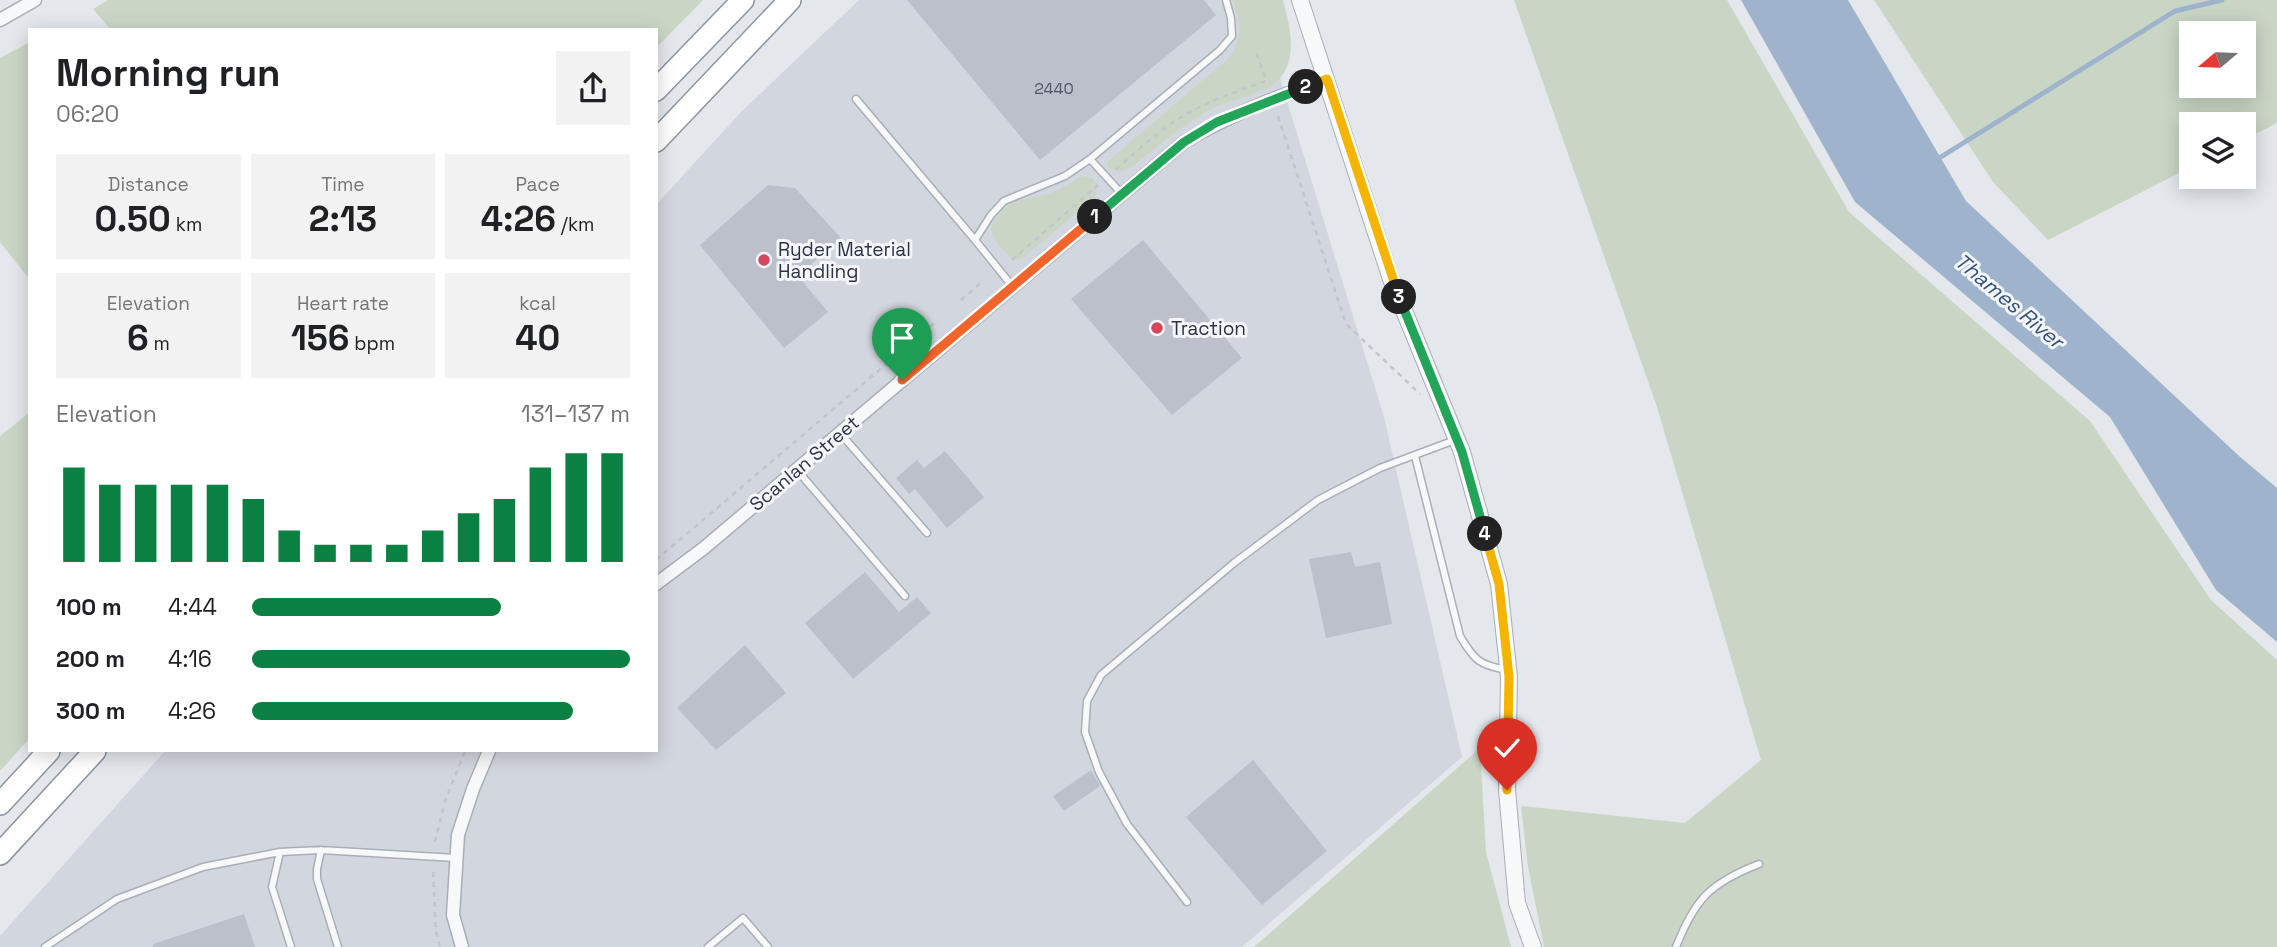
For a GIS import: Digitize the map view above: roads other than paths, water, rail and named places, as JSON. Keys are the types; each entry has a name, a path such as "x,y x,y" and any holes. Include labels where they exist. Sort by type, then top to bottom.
{"highway":[{"path":"658,87 743,0"},
{"path":"658,139 790,0"},
{"path":"0,804 48,752"},
{"path":"0,854 94,752"}],"street":[{"path":"0,20 35,0"},
{"path":"1300,0 1391,279 1456,439 1499,584 1508,670 1507,790 1517,903 1533,947"},
{"name":"Scanlan Street","path":"658,582 704,548 1184,142 1217,122 1327,79"},
{"path":"462,947 453,915 458,835 489,752"}],"lane":[{"path":"975,240 1004,201 1065,176 1090,159 1220,50 1232,36 1226,0"},
{"path":"856,99 1013,287"},
{"path":"1090,159 1122,194"},
{"path":"840,433 927,533"},
{"path":"1187,902 1127,824 1099,772 1085,732 1087,701 1101,675 1234,563 1318,500 1380,468 1456,439"},
{"path":"1415,456 1461,636 1472,656 1486,667 1508,670"},
{"path":"797,470 905,596"},
{"path":"45,947 117,899 203,867 280,852 321,850 456,858"},
{"path":"321,850 317,879 338,947"},
{"path":"280,852 272,887 291,947"},
{"path":"1676,947 1698,904 1709,892 1724,878 1759,864"},
{"path":"708,947 743,918 768,947"}],"water":[{"name":"Thames River","path":"1741,0 1848,0 1966,201 2239,456 2277,488 2277,642 2216,590 2110,417 1855,202"}],"waterway":[{"path":"1936,160 2175,11 2222,0"}],"place":[{"name":"Ryder Material Handling","path":"764,260"},
{"name":"Traction","path":"1157,328"}]}
